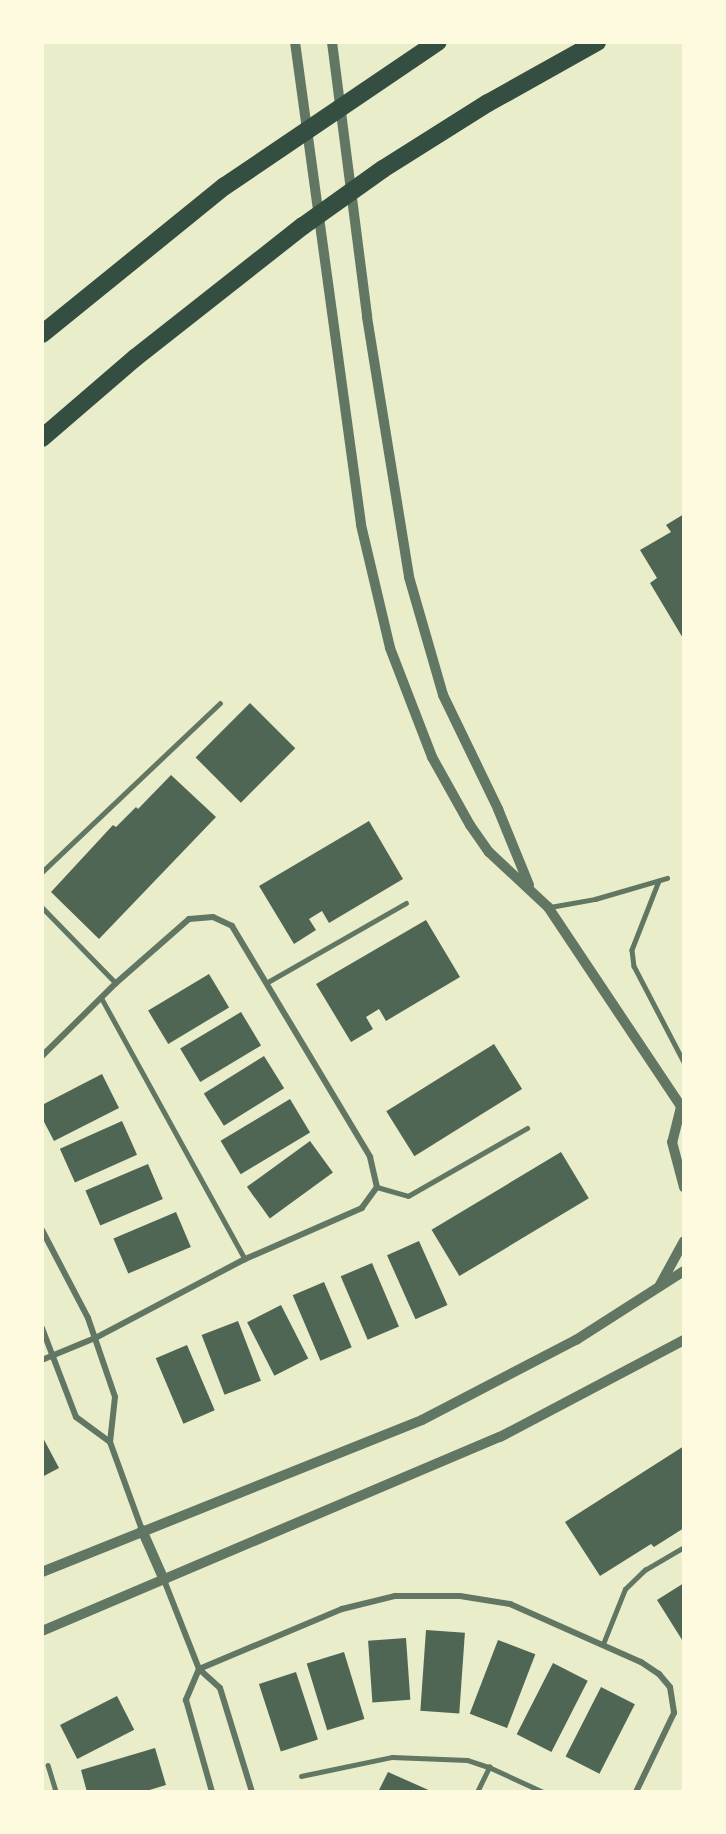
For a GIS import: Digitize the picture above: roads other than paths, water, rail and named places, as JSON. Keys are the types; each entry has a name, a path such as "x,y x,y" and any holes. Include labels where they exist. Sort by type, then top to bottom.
{"highway":[{"path":"42,334 225,186 438,42"},
{"path":"42,438 135,358 303,226 459,121 597,42"}],"street":[{"path":"295,42 361,525 390,648 432,757 470,825 489,852 530,887 548,907 683,1109 672,1142 684,1187"},
{"path":"332,42 367,317 409,577 429,656 530,887"},
{"path":"42,1056 116,983 189,919 213,917 232,926 370,1157 377,1187 362,1208 245,1259 95,1338 42,1360"},
{"path":"42,1230 95,1338 115,1397 110,1442 142,1530 199,1669 220,1688 252,1792"},
{"path":"659,1287 684,1241"},
{"path":"42,1572 142,1530 422,1420 576,1341 684,1270"},
{"path":"42,1328 76,1417 110,1442"},
{"path":"42,1631 500,1437 684,1340"},
{"path":"212,1792 186,1700 199,1669 342,1609 395,1596 460,1596 510,1604 603,1644 659,1674 675,1701 674,1713 636,1792"}],"lane":[{"path":"42,872 220,703"},
{"path":"548,907 595,899 667,878"},
{"path":"659,881 632,950 634,966 684,1062"},
{"path":"266,983 406,903"},
{"path":"42,907 116,983"},
{"path":"101,997 245,1259"},
{"path":"377,1187 408,1196 527,1128"},
{"path":"603,1644 625,1589 645,1570 684,1547"},
{"path":"301,1776 392,1756 467,1760 489,1767 543,1792"},
{"path":"48,1765 56,1792"},
{"path":"477,1792 489,1767"}]}
